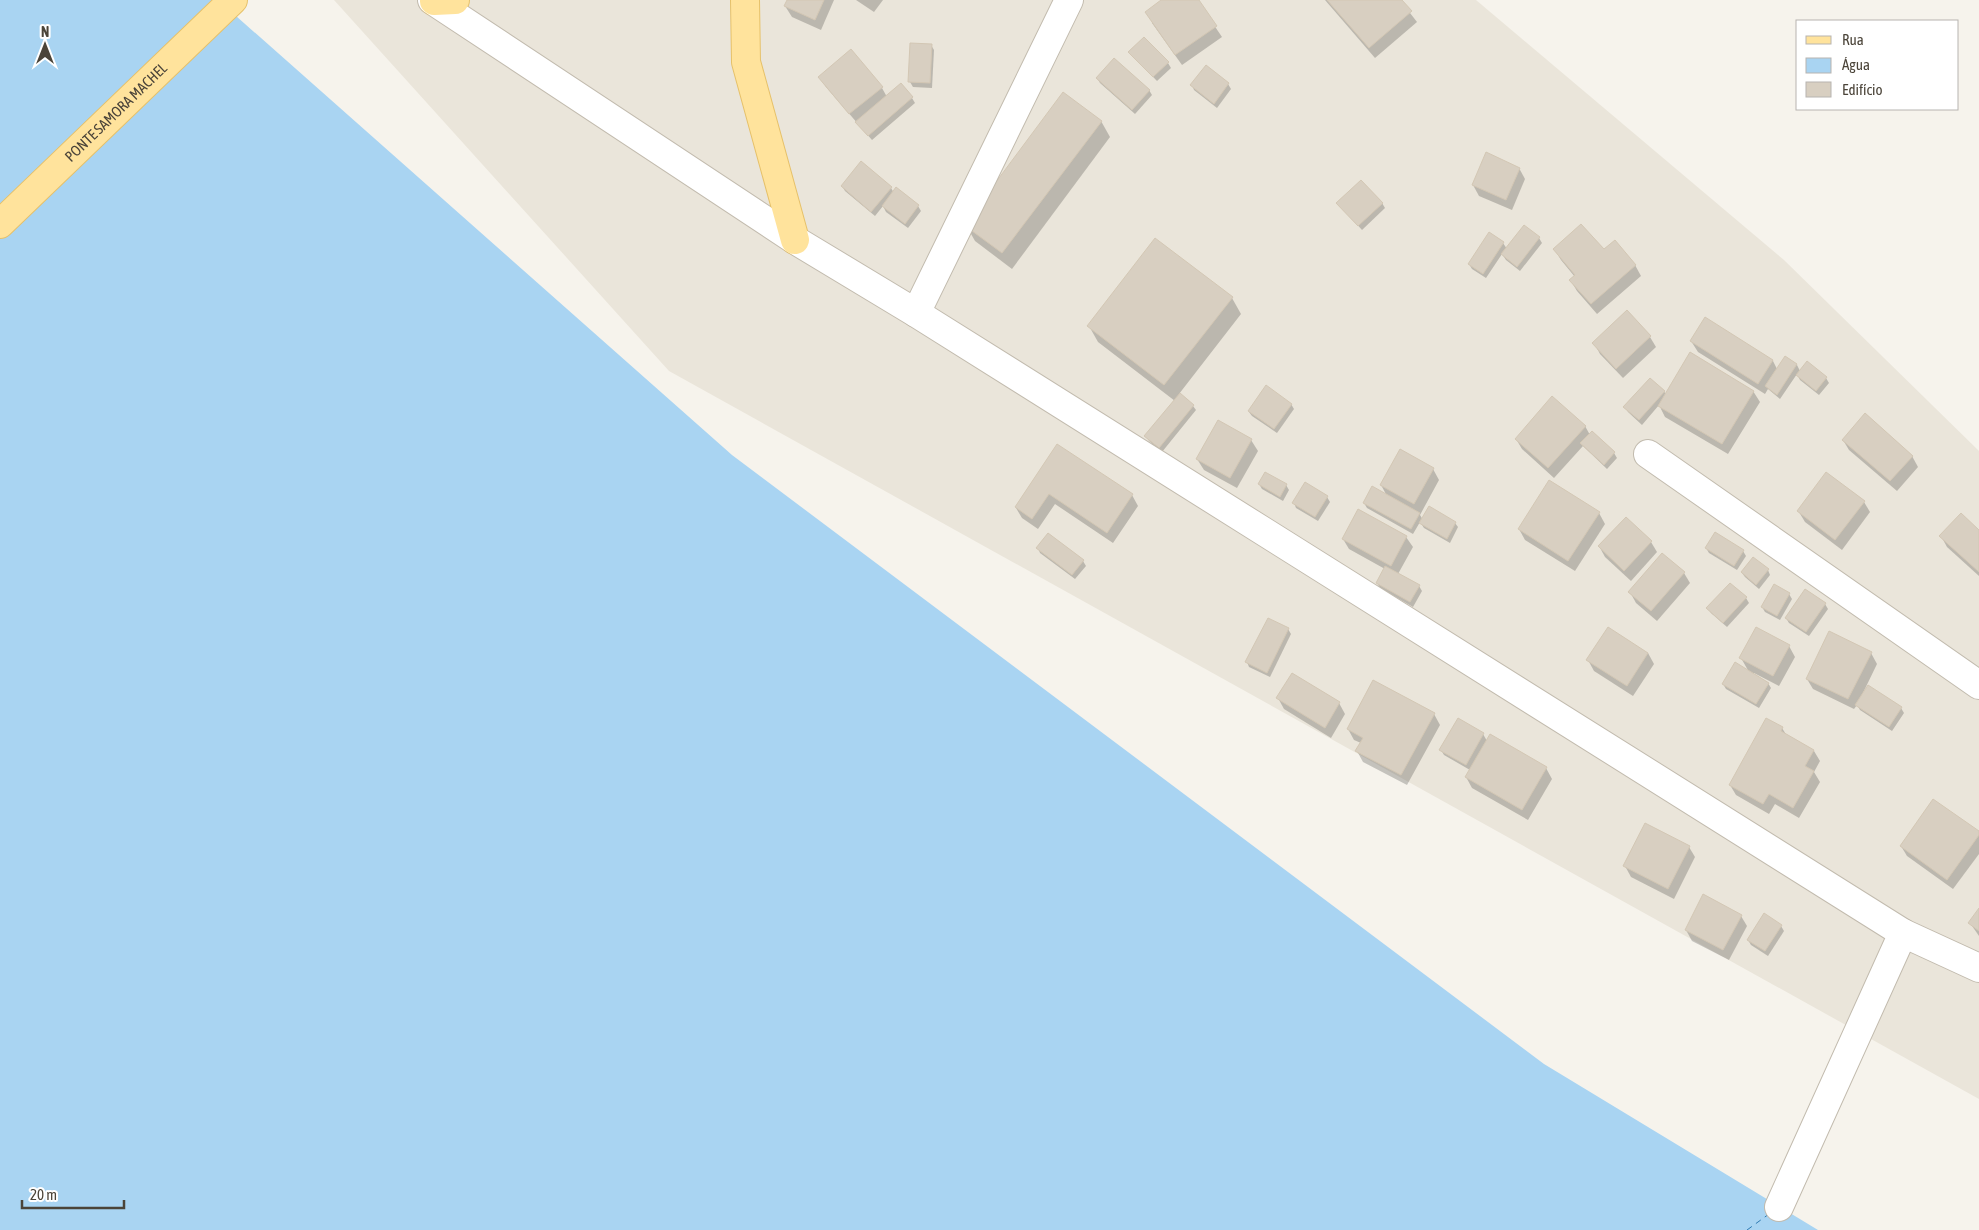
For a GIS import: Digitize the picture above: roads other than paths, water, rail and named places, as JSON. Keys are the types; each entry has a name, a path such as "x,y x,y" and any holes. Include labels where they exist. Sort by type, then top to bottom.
{"main road":[{"name":"PONTE SAMORA MACHEL","path":"0,224 233,0"},
{"path":"745,0 746,62 795,240"}],"street":[{"path":"440,0 795,240 916,313 1903,933 1979,968"},
{"path":"916,313 1069,0"},
{"path":"1648,454 1979,685"},
{"path":"1780,1207 1903,933"}],"water":[{"path":"0,0 218,0 732,455 1544,1064 1818,1230 0,1230"}]}
